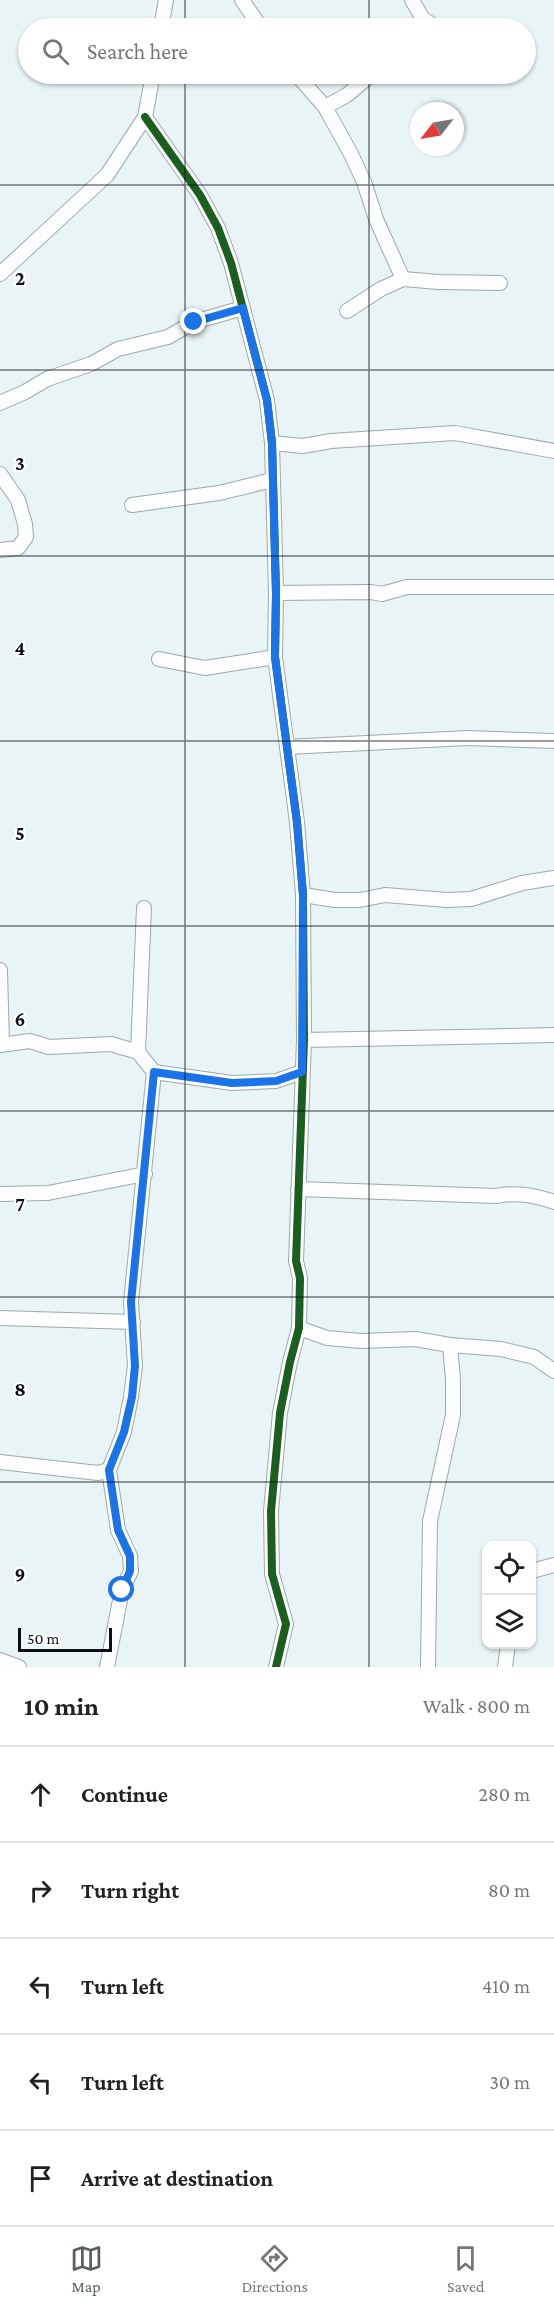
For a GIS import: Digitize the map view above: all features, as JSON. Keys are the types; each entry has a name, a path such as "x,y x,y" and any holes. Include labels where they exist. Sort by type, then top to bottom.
{"street":[{"path":"163,18 166,0"},
{"path":"242,0 254,18"},
{"path":"412,0 416,18"},
{"path":"0,274 107,174 146,117 151,84"},
{"path":"305,84 326,107 364,182 376,219 403,279"},
{"path":"326,107 360,84"},
{"path":"146,117 200,195 218,228 231,263 267,400 272,443 276,593 275,657 297,822 303,895 304,1040 296,1261 300,1278 299,1328 280,1413 272,1501 273,1574 286,1624 276,1667"},
{"path":"347,311 381,289 403,279 500,283"},
{"path":"0,403 47,379 91,364 118,349 168,337 194,322 243,308"},
{"path":"272,443 303,446 331,441 455,433 554,451"},
{"path":"0,474 18,500 26,537 18,548 0,550"},
{"path":"132,505 219,493 272,480"},
{"path":"276,593 382,594 407,587 554,587"},
{"path":"159,659 205,668 275,657"},
{"path":"287,747 467,738 554,741"},
{"path":"303,895 335,900 360,900 385,895 447,900 471,899 522,883 554,878"},
{"path":"138,1052 144,908"},
{"path":"0,970 1,1045 30,1041 49,1047 111,1044 138,1052 154,1072 232,1083 276,1081 302,1072"},
{"path":"304,1040 554,1035"},
{"path":"107,1667 122,1590 130,1571 130,1556 118,1530 109,1470 124,1432 132,1397 135,1366 131,1302 154,1072"},
{"path":"0,1194 48,1193 145,1174"},
{"path":"298,1189 496,1196 511,1193 537,1196 554,1202"},
{"path":"0,1318 133,1322"},
{"path":"299,1328 327,1338 361,1341 415,1339 450,1345 501,1349 534,1357 554,1371"},
{"path":"428,1667 430,1521 453,1415 450,1345"},
{"path":"0,1462 98,1473 109,1470"},
{"path":"536,1570 554,1565"},
{"path":"505,1667 507,1649"},
{"path":"0,1660 19,1667"}],"cycle path":[{"path":"145,117 200,195 218,228 231,263 267,400 272,443 276,593 275,657 297,822 303,895 304,1040 296,1261 300,1278 299,1328 280,1413 271,1511 272,1574 286,1624 276,1667"}],"route":[{"path":"122,1590 130,1571 130,1556 118,1530 109,1470 124,1432 132,1397 135,1366 131,1302 154,1072 232,1083 276,1081 302,1072 304,1040 303,895 297,822 275,657 276,593 272,443 267,400 243,308 194,322"}]}
